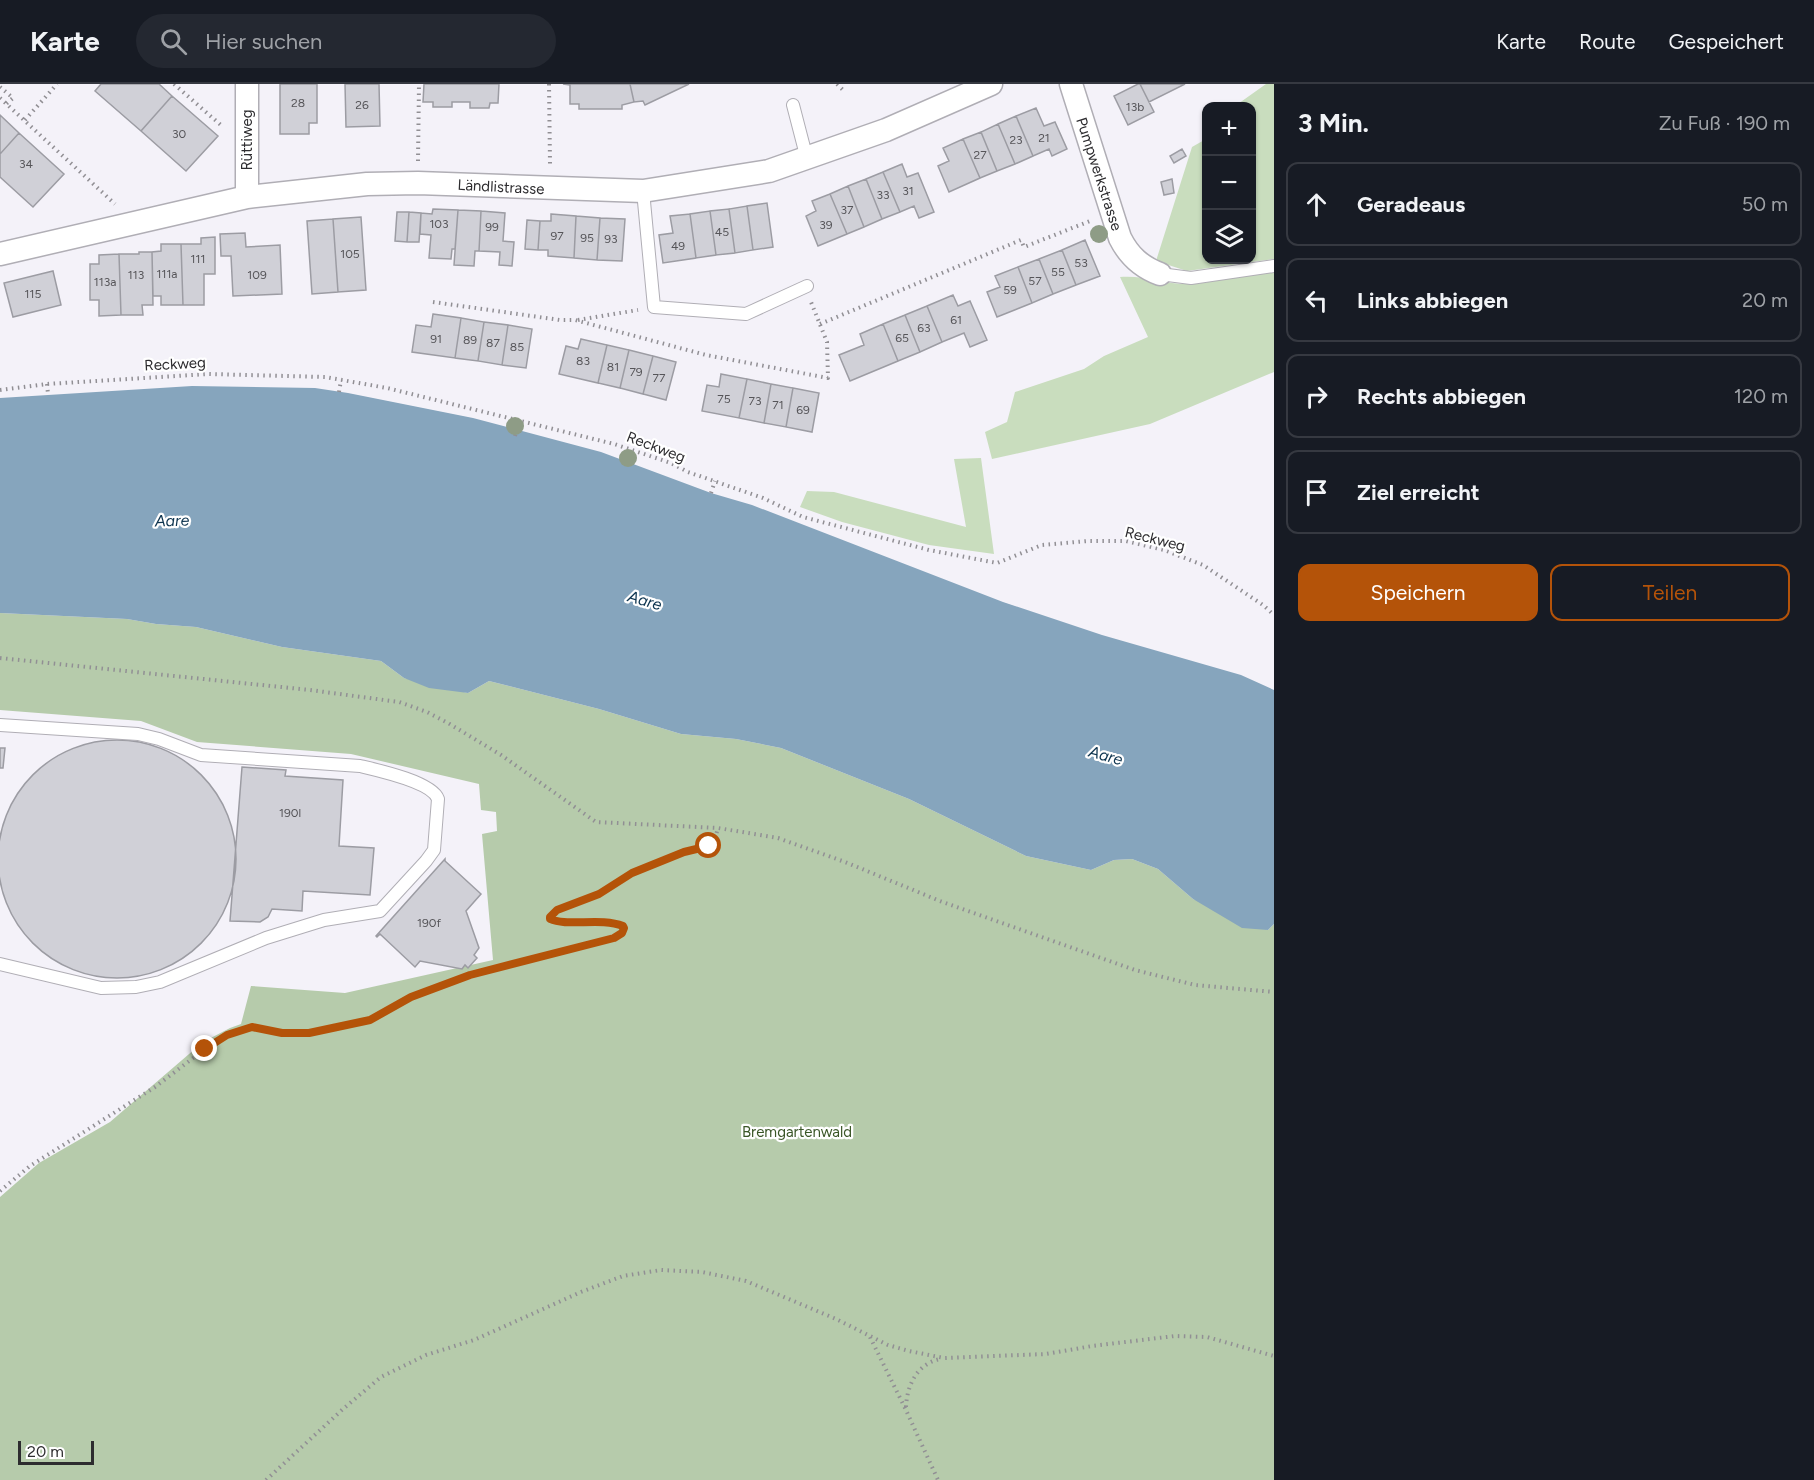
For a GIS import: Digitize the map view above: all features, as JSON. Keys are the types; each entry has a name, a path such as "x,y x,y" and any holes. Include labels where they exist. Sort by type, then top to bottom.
{"street":[{"name":"Rüttiweg","path":"247,84 247,197"},
{"name":"Ländlistrasse","path":"0,254 247,197 367,184 418,183 643,191 769,171 886,130 991,84"},
{"name":"Pumpwerkstrasse","path":"1071,84 1120,238 1126,250 1135,259 1160,274"}],"lane":[{"path":"793,105 807,159"},
{"path":"643,191 654,308 746,314 806,287"},
{"name":"Pumpwerkstrasse","path":"1160,274 1191,278 1274,266"},
{"path":"0,726 138,734 159,739 201,755 360,766 386,772 426,788 438,798 434,850 380,911 314,923 266,938 160,982 136,987 113,989 90,986 30,969 0,964"}],"path":[{"path":"25,120 57,84"},
{"path":"174,84 226,130 247,128"},
{"path":"418,183 419,84"},
{"path":"549,84 551,189"},
{"path":"837,84 843,90"},
{"path":"0,87 13,98 6,104"},
{"path":"0,98 136,222"},
{"path":"820,324 1021,240 1024,248 1097,217"},
{"path":"433,302 575,320 706,355 828,378 827,342 806,287"},
{"path":"575,320 632,311"},
{"name":"Reckweg","path":"0,390 47,384 208,374 325,377 387,388 614,444 763,498 803,517 928,550 997,562 1042,545 1088,541 1126,541 1164,550 1203,565 1263,605 1274,615"},
{"path":"339,392 341,380"},
{"path":"47,384 48,394"},
{"path":"515,436 520,420"},
{"path":"711,493 715,481"},
{"path":"0,657 310,690 399,702 427,712 501,755 596,822 718,828 778,838 845,862 940,901 1135,970 1195,985 1274,992"},
{"path":"0,1191 30,1166 155,1087 205,1049 241,1029 252,1027 282,1033 309,1033 370,1020 411,997 470,975 614,938 622,933 623,926 592,921 556,921 550,917 557,910 599,894 632,873 684,852 704,849 714,842 718,828"},
{"path":"266,1480 381,1377 426,1355 474,1340 581,1292 623,1276 661,1270 702,1272 746,1281 836,1319 869,1336 909,1351 944,1358 1046,1354 1175,1336 1207,1337 1274,1356"},
{"path":"869,1336 906,1408 938,1480"},
{"path":"906,1408 907,1393 913,1379 925,1365 944,1358"}],"green space":[{"path":"1266,84 1274,84 1274,259 1256,261 1256,102 1241,102"},
{"path":"1202,141 1202,264 1238,264 1187,271 1156,261 1192,147"},
{"path":"1274,269 1274,372 1150,424 992,459 985,432 1007,422 1015,392 1084,369 1104,356 1148,337 1120,277 1139,277 1190,284"},
{"path":"981,458 994,554 929,545 842,522 800,507 807,491 834,492 966,527 954,459"},
{"name":"Bremgartenwald","path":"0,613 127,619 196,627 282,647 381,661 404,678 468,693 489,681 599,709 681,734 736,739 781,748 909,799 1026,856 1091,870 1114,860 1132,859 1158,869 1193,899 1268,930 1274,924 1274,1480 0,1480 0,1197 39,1163 110,1122 203,1042 241,1024 251,986 345,993 493,960 482,834 497,831 496,812 481,810 479,784 351,754 197,742 141,721 0,710"}],"water":[{"name":"Aare","path":"192,386 315,388 348,393 473,418 601,452 711,493 752,505 1003,602 1102,635 1241,675 1274,690 1274,924 1268,930 1242,928 1193,899 1158,869 1132,859 1114,860 1091,870 1026,856 909,799 781,748 736,739 681,734 599,709 489,681 468,693 429,688 404,678 381,661 282,647 196,627 127,619 0,613 0,398"}],"building":[{"path":"101,84 159,84 172,96 141,131 95,91"},
{"path":"280,84 317,84 317,123 309,123 309,134 280,134"},
{"path":"345,84 379,84 380,126 346,127"},
{"path":"424,84 499,84 498,103 490,103 489,108 470,108 470,102 452,102 452,107 433,107 433,102 423,102"},
{"path":"563,84 630,84 634,102 622,105 622,109 579,109 579,104 570,104 570,85"},
{"path":"630,84 689,84 645,105 643,101 634,102"},
{"path":"1138,84 1154,112 1128,125 1114,96"},
{"path":"1140,84 1185,84 1149,102"},
{"path":"172,96 218,136 186,171 141,131"},
{"path":"1036,108 1044,126 1055,122 1067,149 1052,156 1049,149 1033,156 1016,116"},
{"path":"0,115 19,133 0,154"},
{"path":"1016,116 1033,156 1015,164 998,124"},
{"path":"998,124 1015,164 997,171 981,132"},
{"path":"981,132 997,171 980,178 963,139"},
{"path":"19,133 64,174 33,207 0,177 0,154"},
{"path":"963,139 980,178 949,192 938,166 949,161 943,148"},
{"path":"1182,149 1186,156 1174,163 1170,156"},
{"path":"902,164 907,177 918,173 934,212 919,218 914,206 900,212 883,172"},
{"path":"883,172 900,212 882,219 866,179"},
{"path":"866,179 882,219 864,227 848,186"},
{"path":"1172,179 1174,193 1164,195 1161,182"},
{"path":"848,186 864,227 847,234 830,194"},
{"path":"830,194 847,234 818,246 806,216 816,211 812,201"},
{"path":"767,203 773,247 753,250 747,206"},
{"path":"747,206 753,250 735,253 729,209"},
{"path":"433,209 458,210 455,249 452,249 451,259 429,258 431,235 420,234 421,213 432,214"},
{"path":"729,209 735,253 716,255 710,211"},
{"path":"458,210 481,211 479,251 475,251 474,266 454,265"},
{"path":"481,211 505,213 503,241 514,242 512,266 499,265 500,252 479,251"},
{"path":"710,211 716,255 696,258 690,214"},
{"path":"397,212 409,212 407,242 395,241"},
{"path":"409,212 421,213 419,242 407,242"},
{"path":"551,214 576,216 574,258 548,256 548,250 538,250 540,221 551,221"},
{"path":"690,214 696,258 663,263 659,235 673,233 670,216"},
{"path":"576,216 600,218 597,260 574,258"},
{"path":"361,217 366,290 338,292 333,219"},
{"path":"600,218 625,219 622,261 597,260"},
{"path":"333,219 338,292 312,294 307,221"},
{"path":"527,220 540,221 538,250 525,249"},
{"path":"245,233 246,247 280,245 282,294 233,296 231,256 221,256 220,234"},
{"path":"215,237 215,274 204,274 204,305 183,305 181,244 201,244 201,238"},
{"path":"1085,240 1100,276 1076,285 1062,250"},
{"path":"161,244 181,244 183,305 161,305 161,296 153,296 152,252 161,251"},
{"path":"1062,250 1076,285 1053,294 1039,259"},
{"path":"139,252 152,252 153,305 142,305 143,315 121,315 119,254 139,254"},
{"path":"119,254 121,315 99,316 99,300 90,300 90,264 99,264 99,255"},
{"path":"1039,259 1053,294 1032,303 1018,267"},
{"path":"1018,267 1032,303 997,317 987,292 1000,287 995,276"},
{"path":"53,271 61,305 13,317 4,283"},
{"path":"953,295 958,306 970,301 987,340 970,347 964,333 942,342 927,306"},
{"path":"927,306 942,342 920,352 905,315"},
{"path":"433,314 461,318 455,358 412,352 416,325 431,327"},
{"path":"905,315 920,352 898,361 883,324"},
{"path":"461,318 484,322 478,361 455,358"},
{"path":"484,322 508,325 502,365 478,361"},
{"path":"883,324 898,361 850,381 839,355 864,345 860,334"},
{"path":"508,325 532,329 526,368 502,365"},
{"path":"581,339 607,345 598,383 559,374 566,346 578,349"},
{"path":"607,345 629,350 620,388 598,383"},
{"path":"629,350 653,356 643,394 620,388"},
{"path":"653,356 676,362 666,400 643,394"},
{"path":"721,374 747,379 739,418 702,411 707,385 719,387"},
{"path":"747,379 771,384 764,423 739,418"},
{"path":"771,384 793,388 786,427 764,423"},
{"path":"793,388 819,393 812,432 786,427"},
{"path":"105,741 129,741 151,745 173,754 192,767 209,784 222,803 231,825 235,847 235,871 231,893 222,915 209,934 192,951 173,964 151,973 129,977 105,977 83,973 61,964 42,951 25,934 12,915 3,893 -1,871 -1,847 3,825 12,803 25,784 42,767 61,754 83,745"},
{"path":"0,748 5,748 3,768 0,768"},
{"path":"242,767 286,770 285,776 343,780 339,846 374,848 370,895 303,891 302,911 272,909 268,917 260,922 230,921"},
{"path":"445,859 481,894 466,911 479,948 474,955 477,958 468,968 465,965 462,969 420,961 415,967 380,934 376,936"}],"route":[{"path":"205,1049 227,1035 252,1027 282,1033 309,1033 370,1020 411,997 470,975 614,938 624,931 623,926 592,921 553,921 550,917 557,910 599,894 632,873 684,852 709,846"}]}
